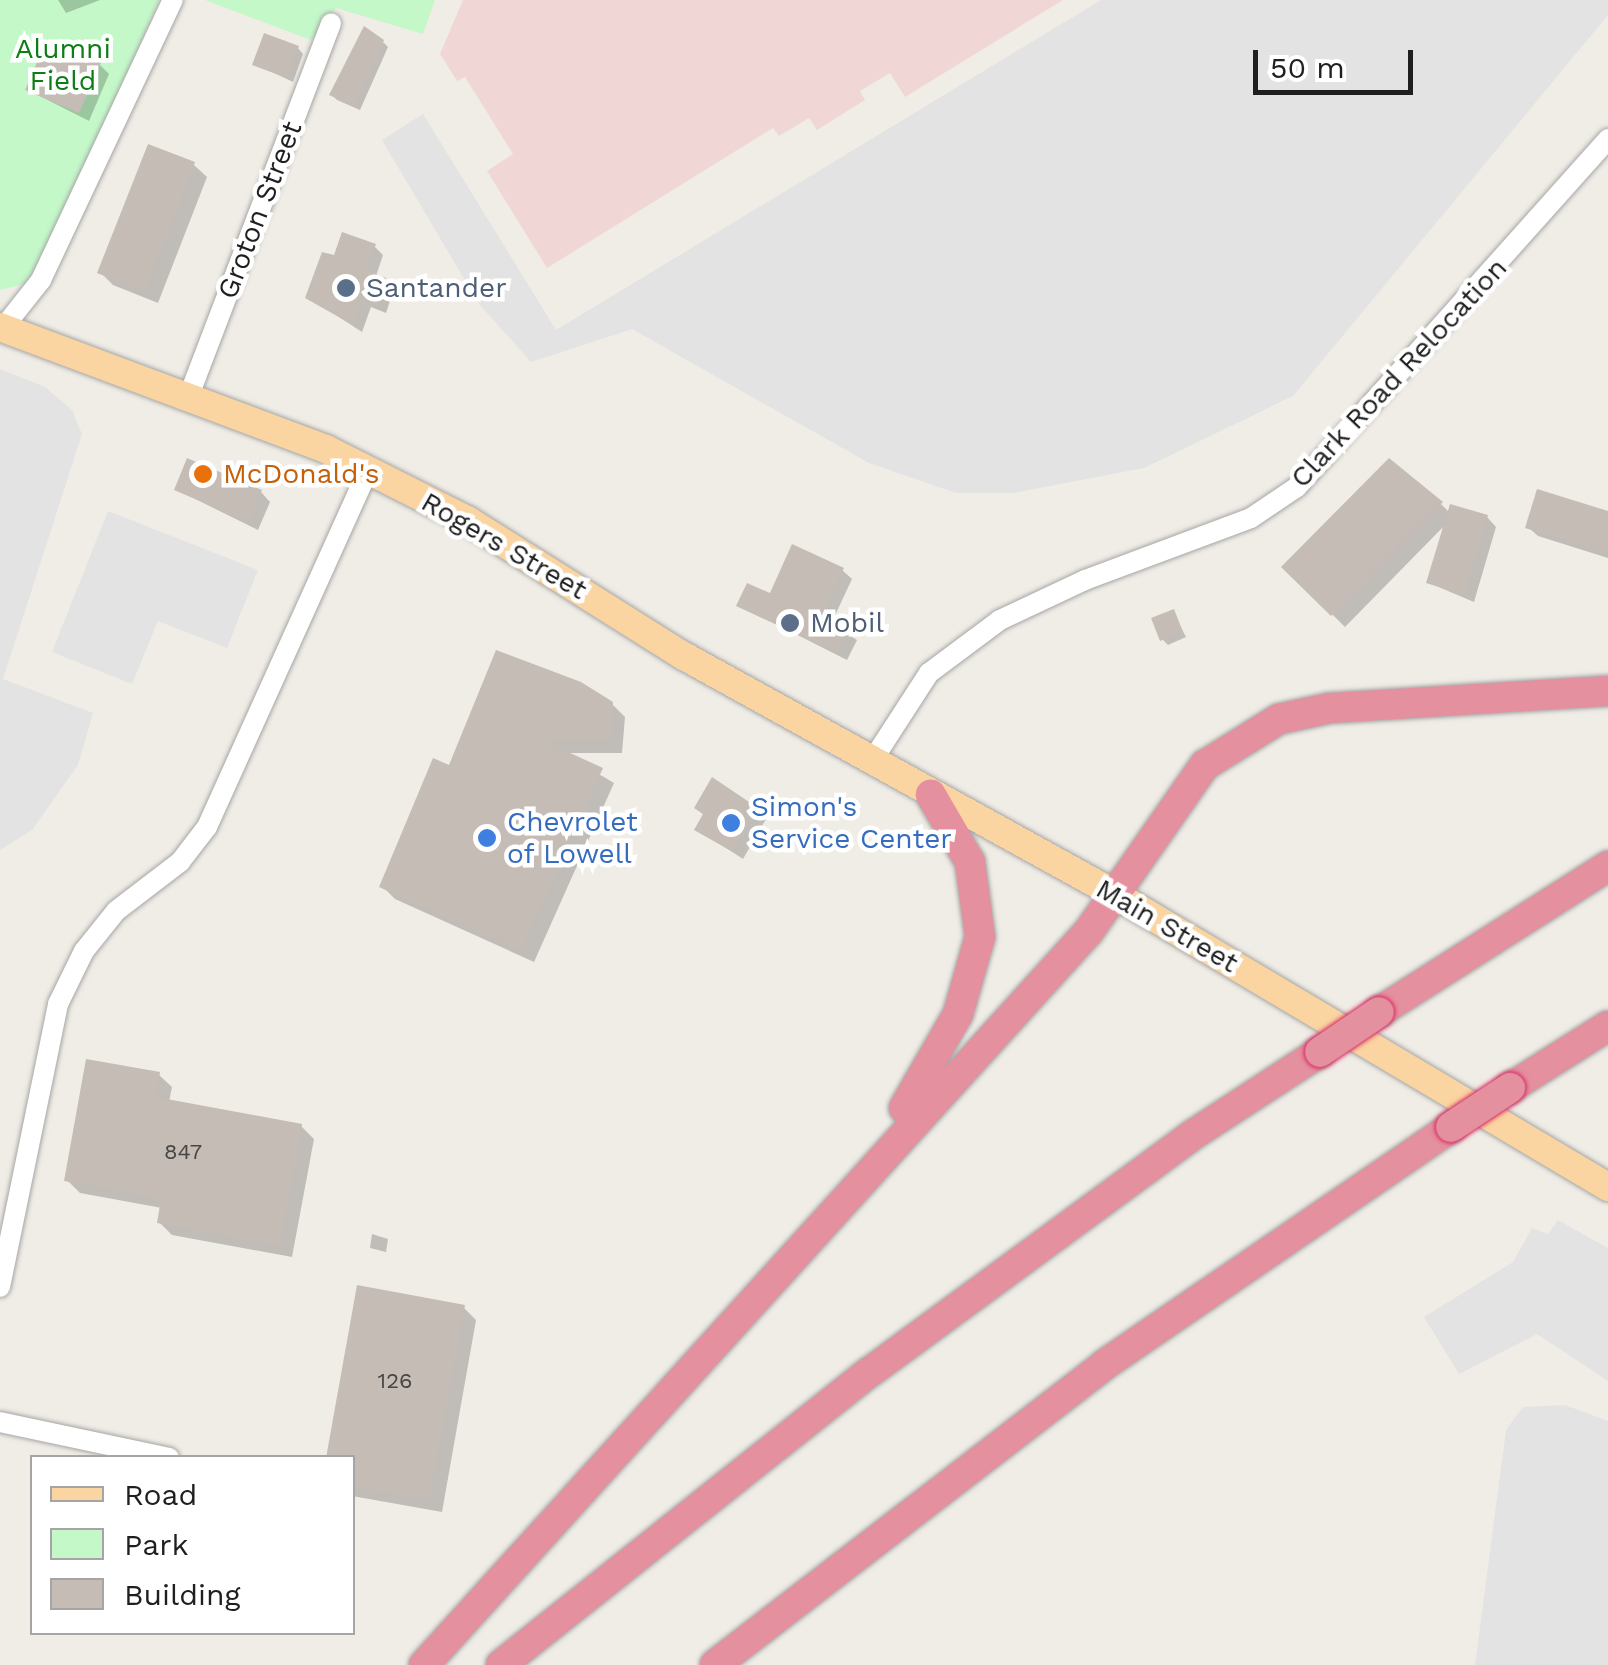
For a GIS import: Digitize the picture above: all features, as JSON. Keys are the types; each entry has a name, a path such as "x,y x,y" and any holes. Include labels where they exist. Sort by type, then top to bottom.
{"highway":[{"path":"424,1665 1116,895 1168,810 1205,765 1279,719 1330,708 1608,691"},
{"path":"862,1176 936,1057 977,959 980,914 970,862 932,796"},
{"path":"502,1665 870,1372 1192,1136 1608,866"},
{"path":"715,1665 1104,1365 1510,1088 1608,1026"}],"main road":[{"name":"Rogers Street","path":"2,327 368,471 484,530 719,675"},
{"name":"Main Street","path":"719,675 1116,895 1608,1187"}],"street":[{"path":"2,327 41,280 173,0"},
{"name":"Groton Street","path":"188,398 331,23"},
{"name":"Clark Road Relocation","path":"872,761 930,673 1000,620 1085,580 1251,518 1297,487 1608,139"},
{"path":"0,1287 58,1004 84,951 116,911 180,862 207,826 368,471"},
{"path":"0,1422 155,1455"}],"shaded area":[{"path":"463,0 1063,0 905,97 890,73 860,91 865,100 817,130 809,118 779,136 773,128 547,268 487,171 513,154 465,77 457,81 440,54"},
{"path":"1101,0 1608,0 1608,15 1293,396 1144,468 1014,493 956,493 869,463 632,329 531,362 479,304 382,140 423,114 556,330"},
{"path":"0,369 45,387 72,410 82,434 3,679 93,713 78,765 32,830 0,850"},
{"path":"108,511 258,570 227,648 158,621 132,684 52,652"},
{"path":"1558,1220 1608,1248 1608,1381 1537,1334 1459,1374 1424,1317 1513,1262 1532,1228 1548,1234"},
{"path":"1565,1405 1608,1421 1608,1665 1475,1665 1506,1430 1523,1407"}],"green space":[{"name":"Alumni Field","path":"0,0 159,0 41,280 0,290"},
{"path":"205,0 435,0 423,34 336,8 311,40"}],"building":[{"path":"364,26 384,40 354,106 329,95"},
{"path":"264,33 299,46 287,78 252,65"},
{"path":"47,39 101,63 79,113 25,90"},
{"path":"148,144 195,162 145,292 97,273"},
{"name":"Santander","path":"342,232 376,244 366,270 386,278 376,305 362,300 353,325 305,298 322,252 334,255"},
{"name":"McDonald's","path":"187,458 262,490 249,522 174,490"},
{"path":"1389,458 1443,502 1331,616 1281,567"},
{"path":"1537,489 1608,511 1608,553 1525,528"},
{"path":"1450,504 1488,515 1465,595 1426,583"},
{"path":"792,544 844,568 821,616 849,629 838,653 736,606 747,583 770,593"},
{"path":"1174,609 1183,632 1160,641 1151,618"},
{"name":"Chevrolet of Lowell","path":"496,650 581,682 613,702 610,741 544,741 603,768 521,951 379,887 433,758 449,765"},
{"path":"712,777 758,808 733,852 694,830 703,814 694,808"},
{"path":"86,1059 160,1072 156,1097 302,1124 280,1246 157,1223 161,1199 64,1181"},
{"path":"357,1285 465,1305 429,1500 355,1488 355,1455 327,1455"}],"place":[{"name":"Santander","path":"346,288"},
{"name":"McDonald's","path":"203,474"},
{"name":"Mobil","path":"790,623"},
{"name":"Simon's Service Center","path":"731,823"},
{"name":"Chevrolet of Lowell","path":"487,838"}]}
